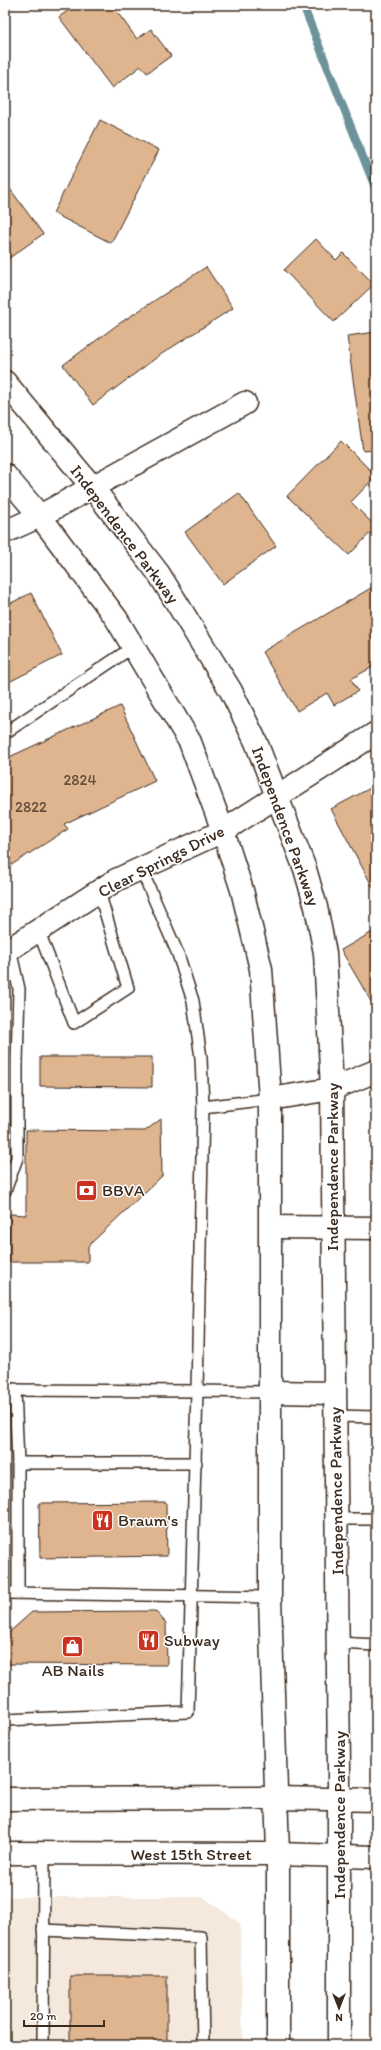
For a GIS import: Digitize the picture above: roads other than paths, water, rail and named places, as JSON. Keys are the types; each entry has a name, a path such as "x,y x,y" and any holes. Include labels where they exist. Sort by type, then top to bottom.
{"main road":[{"name":"Independence Parkway","path":"5,382 93,488 159,574 231,691 256,742 305,869 316,908 325,954 332,1089 332,1229 340,1799 339,2045"},
{"path":"5,532 40,516 93,488 245,402"},
{"path":"5,475 40,516 116,618 190,742 223,831 242,890 261,969 270,1099 270,1597 278,1854 278,2045"},
{"name":"Clear Springs Drive","path":"8,951 116,880 223,831 376,733"},
{"path":"270,1099 332,1089 376,1071"},
{"path":"271,1226 332,1229 376,1228"},
{"path":"269,1392 334,1393"},
{"path":"5,1799 276,1798 376,1800"},
{"name":"West 15th Street","path":"5,1853 278,1854 376,1857"}],"lane":[{"path":"5,733 133,647"},
{"path":"5,1720 188,1712 193,1596 196,1463 203,1107 201,1058 193,1001 178,954 141,868"},
{"path":"39,932 74,1023 128,988 99,892"},
{"path":"5,1191 17,1158 19,989 8,951"},
{"path":"203,1107 270,1099"},
{"path":"18,1593 18,1463 10,1390 269,1392"},
{"path":"335,1416 376,1416"},
{"path":"18,1463 196,1463"},
{"path":"336,1519 376,1519"},
{"path":"5,1593 270,1597"},
{"path":"338,1643 376,1645"},
{"path":"43,2045 44,1853"},
{"path":"44,1930 201,1937 203,2045"}],"waterway":[{"path":"303,5 376,190"}],"place":[{"name":"BBVA","path":"86,1190"},
{"name":"Braum's","path":"103,1520"},
{"name":"Subway","path":"149,1640"},
{"name":"AB Nails","path":"73,1646"}]}
